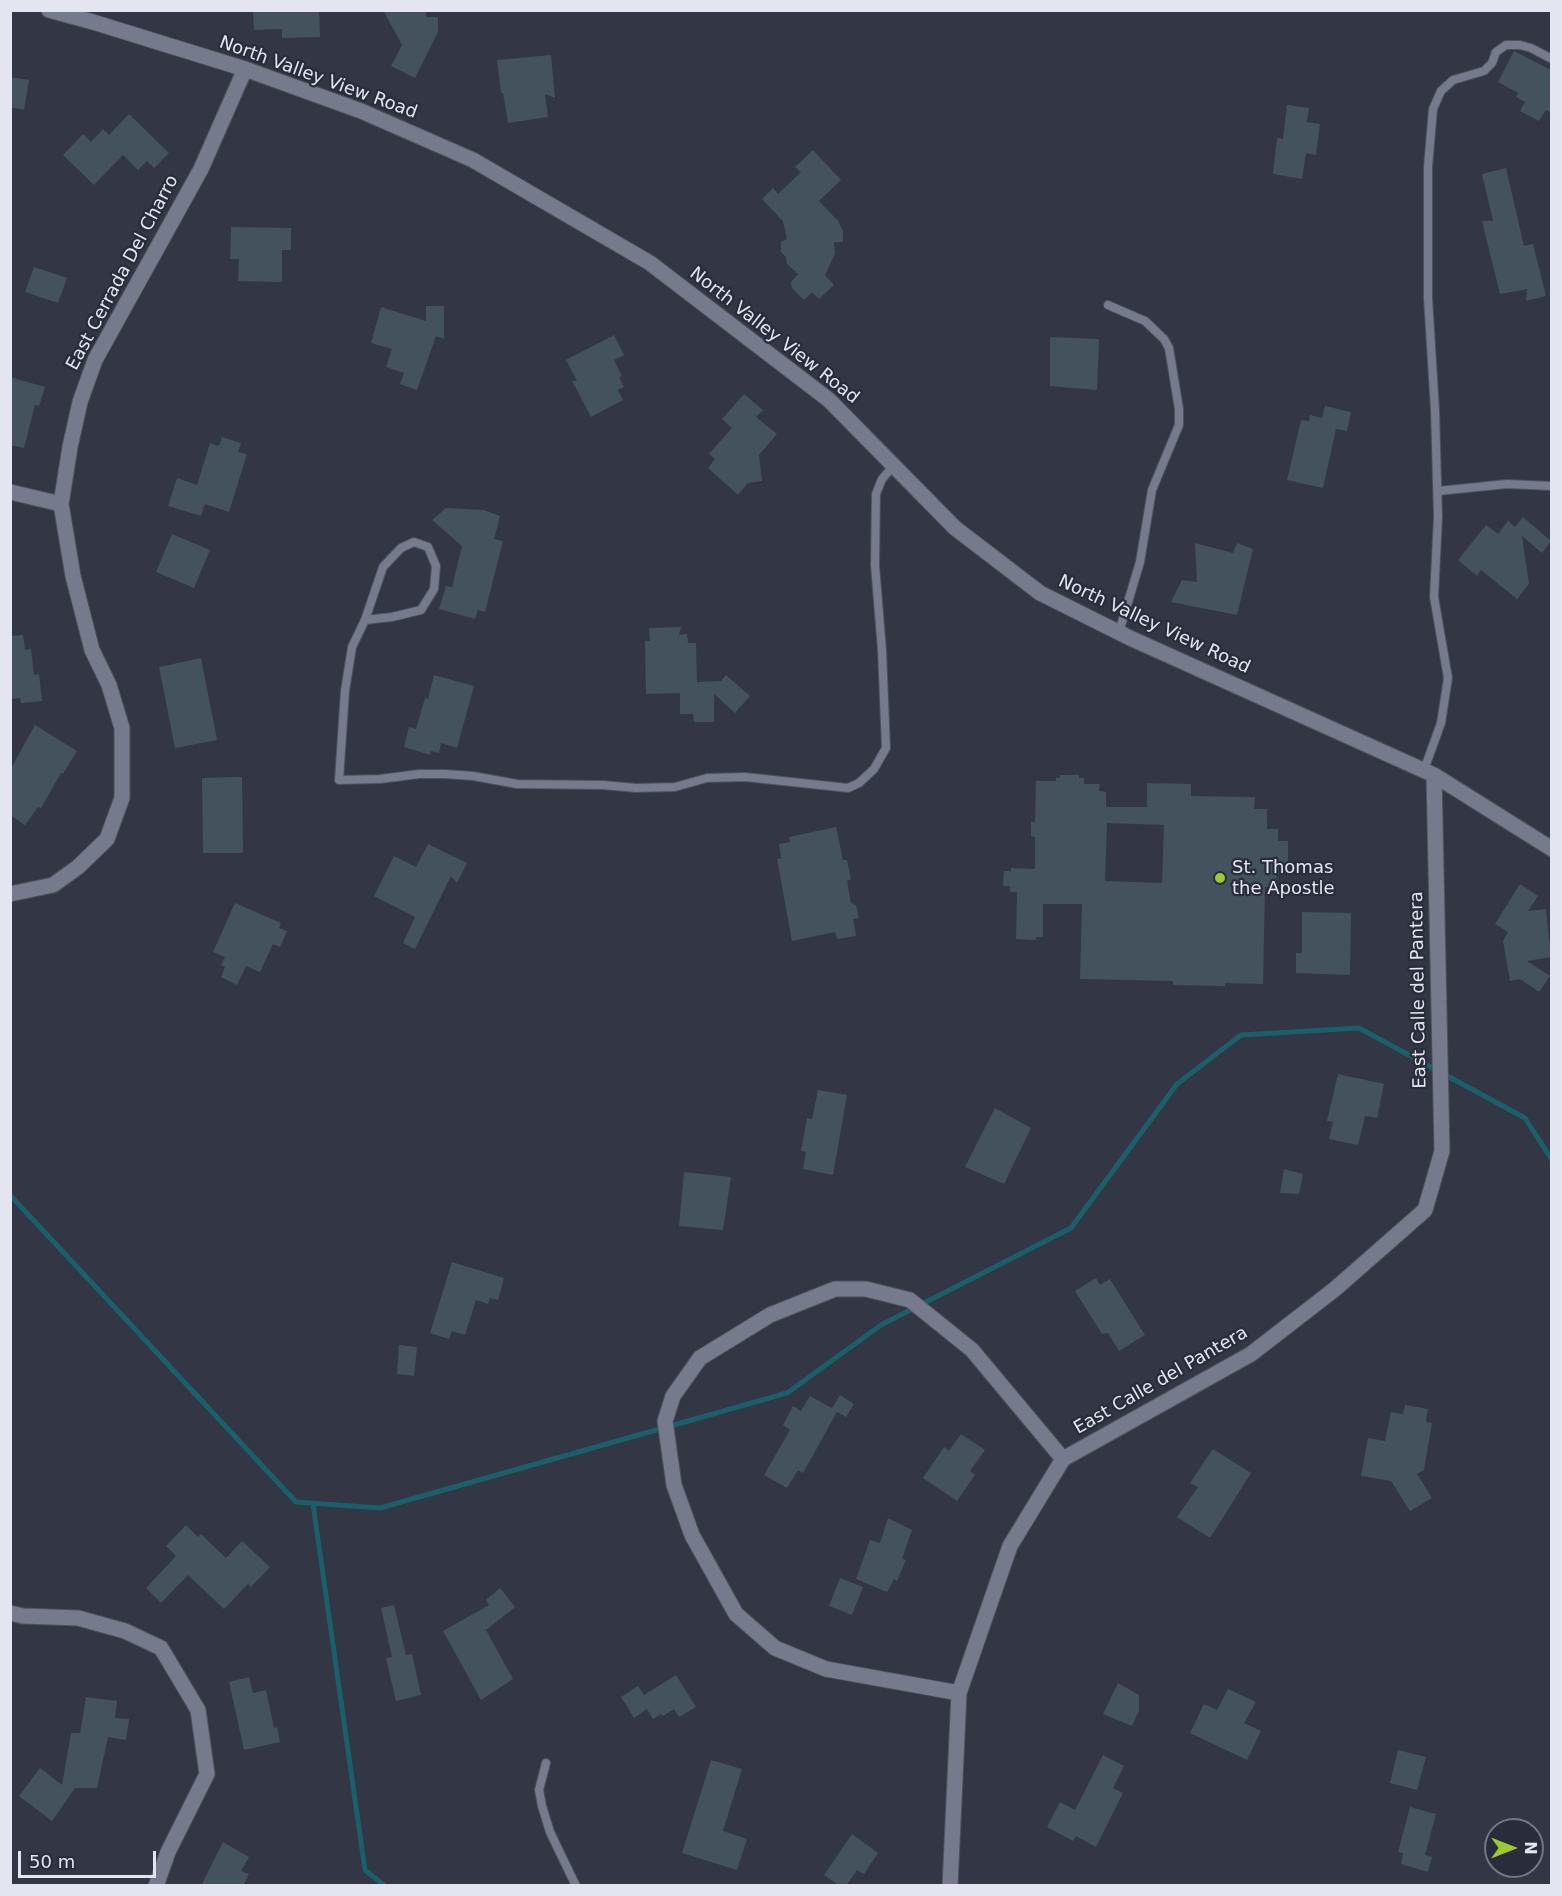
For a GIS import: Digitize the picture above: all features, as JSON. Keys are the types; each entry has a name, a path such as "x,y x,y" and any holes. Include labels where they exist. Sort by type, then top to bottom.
{"street":[{"name":"North Valley View Road","path":"49,10 245,69 361,111 473,160 650,263 829,400 956,528 1040,592 1119,632 1429,773 1551,849"},
{"name":"East Cerrada Del Charro","path":"61,504 80,402 95,360 201,169 245,69"},
{"path":"10,492 61,504 73,576 92,650 109,686 122,728 122,798 107,840 78,867 53,885 10,894"},
{"name":"East Calle del Pantera","path":"950,1886 959,1693 1010,1546 1063,1459 1251,1354 1335,1288 1425,1210 1442,1151 1429,773"},
{"path":"959,1693 826,1669 775,1648 736,1614 693,1536 674,1485 665,1421 673,1395 700,1358 770,1315 835,1289 866,1289 910,1300 972,1350 1063,1459"},
{"path":"10,1613 23,1616 78,1618 125,1631 161,1648 198,1710 207,1774 168,1851 156,1886"}],"lane":[{"path":"1429,773 1441,723 1448,678 1434,597 1438,491 1428,298 1428,167 1433,110 1441,91 1453,80 1484,71 1492,63 1496,52 1506,45 1531,48 1551,59"},
{"path":"1108,305 1145,321 1164,339 1168,348 1179,409 1179,424 1152,490 1140,562 1119,632"},
{"path":"365,620 421,610 434,589 436,566 428,547 414,542 401,548 383,567 365,620 352,647 341,731 339,780 445,774 473,776 517,784 603,785 636,788 675,786 707,778 745,777 848,788 859,783 874,769 886,748 875,565 876,494 882,479 894,465"},
{"path":"1438,491 1507,484 1551,486"},
{"path":"546,1763 539,1790 542,1806 550,1832 576,1886"}],"building":[{"path":"253,10 319,10 320,37 282,38 282,29 254,30"},
{"path":"383,10 426,10 426,17 438,17 438,32 415,78 391,66 402,45"},
{"path":"1514,51 1551,70 1551,113 1546,110 1539,121 1520,111 1525,102 1516,97 1518,93 1498,82"},
{"path":"551,55 555,98 545,94 548,117 508,123 497,60"},
{"path":"10,77 29,80 24,110 10,107"},
{"path":"1287,105 1309,108 1307,122 1320,124 1316,155 1306,153 1302,179 1273,174 1277,138 1283,139"},
{"path":"129,114 169,153 154,168 147,161 138,170 123,155 94,185 63,155 83,134 91,142 103,129 109,135"},
{"path":"813,150 841,180 819,201 838,221 843,231 843,242 834,242 835,254 825,275 834,285 819,299 812,292 804,300 792,288 791,282 798,274 787,264 786,257 781,252 781,242 787,239 783,221 762,199 773,188 778,194 801,172 795,167"},
{"path":"1506,168 1524,246 1533,244 1546,296 1526,301 1527,289 1500,294 1482,221 1493,221 1482,174"},
{"path":"231,227 291,228 291,250 282,250 282,282 238,281 239,259 230,259"},
{"path":"34,267 67,278 58,303 25,292"},
{"path":"426,306 444,306 444,339 436,336 417,390 400,384 404,373 386,367 392,349 371,343 381,307 426,321"},
{"path":"614,335 624,355 614,360 622,376 619,377 624,387 618,390 623,400 591,417 572,381 577,381 566,360"},
{"path":"1050,337 1099,339 1097,390 1050,386"},
{"path":"10,377 45,387 39,406 35,405 24,448 10,445"},
{"path":"744,394 763,410 756,417 777,434 759,455 762,481 748,483 738,495 708,468 715,459 709,454 732,428 722,419"},
{"path":"1325,406 1351,412 1347,431 1336,429 1323,488 1287,480 1301,420 1309,421 1310,415 1322,418"},
{"path":"222,437 241,443 238,452 247,454 229,512 205,504 201,516 168,506 177,478 197,485 210,443 219,446"},
{"path":"446,508 484,510 500,516 494,539 503,541 485,612 478,610 475,619 439,609 446,586 452,587 462,546 432,520"},
{"path":"1523,517 1551,541 1542,553 1522,536 1529,584 1517,599 1481,570 1477,576 1458,560 1486,525 1498,534 1508,521 1515,527"},
{"path":"172,534 210,550 194,588 156,572"},
{"path":"1195,543 1233,553 1237,543 1253,549 1237,615 1171,602 1182,580 1197,582"},
{"path":"681,627 679,635 687,634 688,643 696,643 697,682 721,681 726,675 750,696 735,713 714,694 714,722 694,722 693,714 680,714 680,693 646,694 645,641 650,641 649,628"},
{"path":"23,635 25,650 31,649 34,675 39,674 42,701 21,703 20,698 10,699 10,636"},
{"path":"201,658 217,740 175,748 159,667"},
{"path":"434,675 474,686 457,748 441,743 439,753 431,751 430,755 404,747 409,727 416,729 425,698 428,699"},
{"path":"35,725 77,751 41,808 38,807 25,825 10,815 10,770"},
{"name":"St. Thomas the Apostle","path":"1060,775 1079,775 1079,778 1084,778 1084,784 1100,784 1099,791 1106,792 1106,807 1147,807 1147,783 1191,784 1191,796 1255,797 1254,809 1267,809 1267,829 1278,829 1278,841 1288,841 1288,874 1277,874 1276,887 1265,887 1263,984 1173,985 1173,981 1080,979 1082,904 1043,904 1043,937 1036,937 1036,940 1016,939 1017,892 1010,892 1010,886 1003,886 1004,871 1011,871 1011,868 1035,869 1035,837 1031,836 1031,822 1035,822 1036,781 1056,781 1056,778 1060,778","holes":["1107,823 1164,825 1162,883 1105,881"]},
{"path":"242,777 243,853 203,853 202,778"},
{"path":"836,827 843,860 847,860 851,879 847,881 851,903 856,905 859,918 853,919 856,936 837,939 835,932 792,941 777,859 781,858 779,844 790,842 789,837"},
{"path":"428,844 467,863 457,883 451,876 415,949 403,943 415,917 374,896 394,856 416,867"},
{"path":"1520,884 1538,896 1528,911 1546,909 1551,957 1527,961 1550,976 1539,992 1520,979 1510,981 1503,941 1508,932 1495,924"},
{"path":"235,903 281,923 279,928 287,931 280,947 273,944 260,972 246,966 237,985 221,977 225,967 221,965 225,957 213,952"},
{"path":"1302,912 1351,913 1350,975 1296,973 1296,953 1302,953"},
{"path":"1338,1074 1384,1084 1377,1118 1365,1116 1358,1145 1329,1139 1333,1122 1327,1121"},
{"path":"818,1090 847,1095 833,1175 803,1169 806,1152 801,1151 807,1118 812,1119"},
{"path":"995,1108 1031,1128 1004,1184 965,1167"},
{"path":"1284,1169 1303,1174 1299,1194 1280,1193"},
{"path":"684,1172 731,1177 723,1230 679,1226"},
{"path":"452,1262 504,1278 498,1300 490,1298 488,1304 476,1300 465,1335 452,1331 449,1339 430,1333"},
{"path":"1096,1278 1100,1285 1110,1279 1145,1335 1119,1351 1108,1333 1102,1334 1075,1291"},
{"path":"399,1345 417,1347 414,1376 397,1374"},
{"path":"840,1395 854,1404 846,1417 837,1412 803,1473 798,1470 787,1488 764,1475 790,1430 783,1425 793,1406 801,1411 810,1396 832,1408"},
{"path":"1405,1405 1428,1409 1426,1422 1432,1423 1424,1470 1417,1474 1432,1498 1410,1511 1391,1481 1361,1476 1368,1438 1385,1441 1391,1412 1403,1414"},
{"path":"961,1434 985,1450 970,1471 975,1475 957,1501 923,1478 944,1447 949,1451"},
{"path":"1213,1449 1251,1473 1210,1538 1177,1517 1198,1487 1190,1483"},
{"path":"888,1518 912,1530 902,1559 906,1560 897,1581 894,1579 887,1592 856,1579 870,1540 880,1543"},
{"path":"186,1525 198,1537 201,1534 226,1558 242,1541 270,1567 251,1587 248,1584 224,1609 188,1575 161,1603 146,1588 176,1556 166,1546"},
{"path":"840,1578 863,1587 852,1615 829,1606"},
{"path":"500,1588 515,1607 486,1630 513,1679 481,1700 443,1631 489,1605 486,1600"},
{"path":"394,1605 406,1655 412,1654 421,1695 396,1701 386,1658 392,1657 381,1608"},
{"path":"676,1675 696,1707 679,1717 674,1709 653,1719 647,1709 634,1718 621,1697 638,1686 644,1695"},
{"path":"249,1677 253,1693 266,1690 274,1728 277,1727 280,1742 244,1750 229,1682"},
{"path":"1118,1683 1139,1695 1139,1711 1132,1726 1103,1714"},
{"path":"1228,1689 1256,1702 1244,1723 1261,1731 1247,1760 1190,1733 1204,1704 1217,1710"},
{"path":"86,1697 117,1701 115,1718 129,1719 126,1740 108,1737 97,1788 75,1788 52,1821 19,1796 40,1768 62,1785 71,1733 80,1733"},
{"path":"1398,1750 1426,1757 1417,1790 1390,1783"},
{"path":"1103,1755 1124,1766 1113,1788 1123,1793 1096,1847 1076,1836 1073,1841 1047,1827 1060,1802 1075,1810"},
{"path":"711,1760 742,1769 723,1831 747,1839 737,1870 682,1853"},
{"path":"1410,1807 1436,1814 1425,1855 1432,1857 1428,1872 1401,1864 1403,1853 1398,1852"},
{"path":"852,1834 878,1853 864,1874 857,1870 846,1886 840,1886 824,1875"},
{"path":"223,1842 249,1857 241,1871 249,1874 243,1886 201,1886"}],"waterway":[{"path":"10,1195 296,1502 380,1508 787,1393 881,1325 1071,1228 1177,1084 1241,1035 1359,1028 1525,1118 1552,1160"},
{"path":"313,1504 365,1870 385,1886"}],"place":[{"name":"St. Thomas the Apostle","path":"1220,878"}]}
